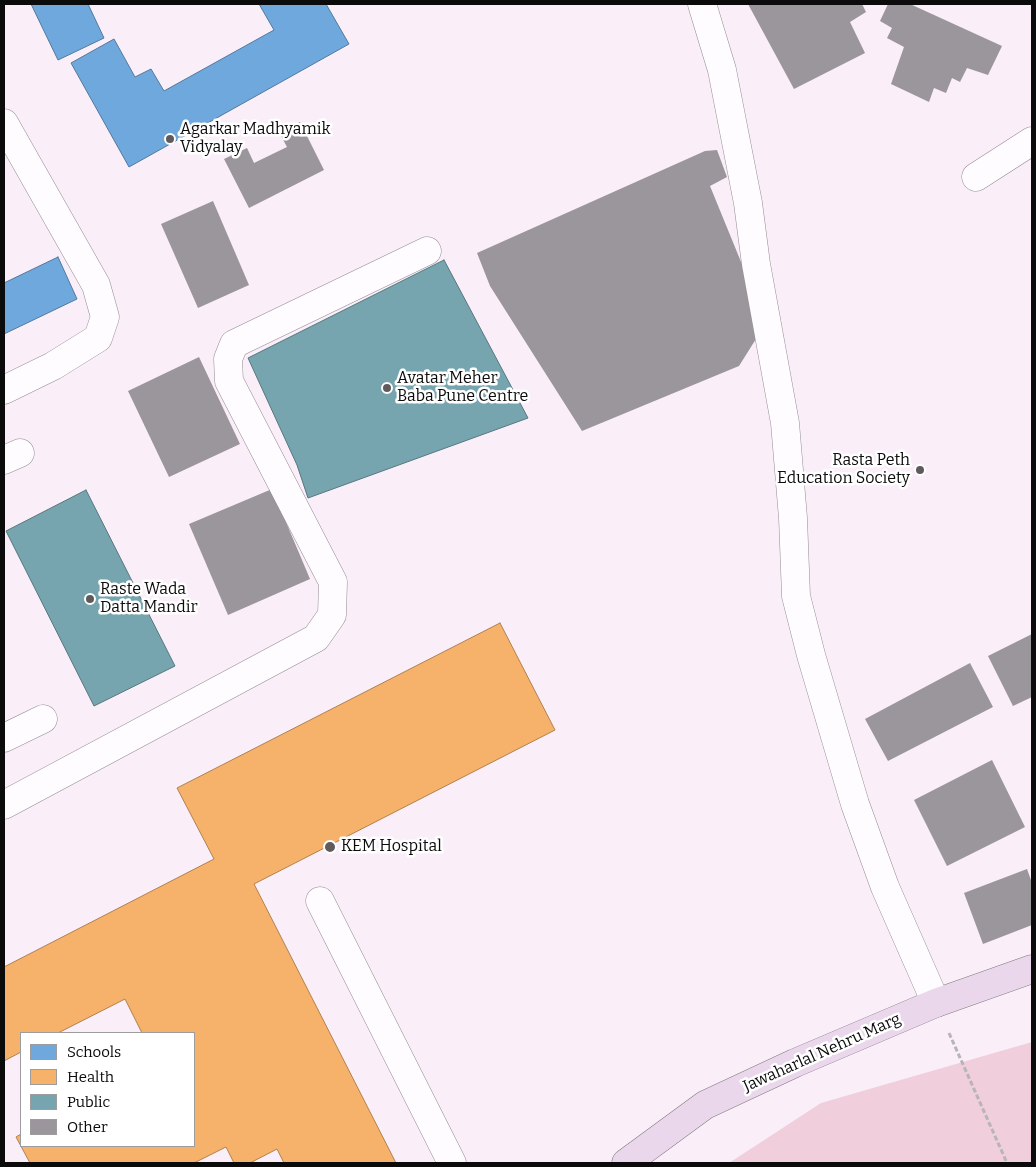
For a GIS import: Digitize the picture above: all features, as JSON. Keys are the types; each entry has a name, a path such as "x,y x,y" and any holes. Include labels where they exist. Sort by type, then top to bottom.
{"main road":[{"name":"Jawaharlal Nehru Marg","path":"628,1162 705,1105 795,1063 936,1003 1032,969"}],"street":[{"path":"702,4 722,70 748,203 756,264 785,423 793,518 796,596 811,655 855,804 885,887 936,1003"},
{"path":"4,123 96,285 105,317 98,338 53,366 4,390"},
{"path":"976,177 1032,141"},
{"path":"4,804 316,638 332,615 333,582 229,381 228,359 234,344 427,252"},
{"path":"4,738 43,719"},
{"path":"320,902 452,1163"}],"path":[{"path":"936,1003 1007,1163"}],"shaded area":[{"path":"1032,1042 1032,1163 729,1163 821,1103"}],"building: Schools":[{"path":"31,4 88,4 104,38 58,60"},
{"path":"259,4 326,4 349,44 129,167 71,63 114,39 135,77 151,69 164,91 274,30"},
{"path":"58,257 77,299 4,334 4,283"}],"building: Health":[{"path":"500,623 555,730 254,884 396,1163 284,1163 277,1149 250,1163 234,1163 226,1147 194,1163 30,1163 21,1147 195,1147 195,1032 142,1032 125,999 60,1032 20,1032 20,1053 4,1061 4,967 214,859 177,788"},
{"path":"20,1135 20,1144 16,1137"}],"building: Public":[{"name":"Avatar Meher Baba Pune Centre","path":"444,260 528,418 308,498 297,465 248,358"},
{"name":"Raste Wada Datta Mandir","path":"86,490 175,666 94,706 6,531"}],"building: Other":[{"path":"748,4 862,4 866,12 850,22 865,53 794,89"},
{"path":"888,4 910,4 1002,46 988,75 967,68 960,82 952,78 946,93 934,88 929,102 891,84 904,47 887,38 892,28 880,21"},
{"path":"300,122 324,170 249,208 224,159 247,148 254,163 287,147 279,132"},
{"path":"717,150 727,177 710,186 766,323 739,366 582,431 490,286 477,253 705,151"},
{"path":"213,201 249,285 198,308 161,224"},
{"path":"199,357 240,444 169,477 128,391"},
{"path":"272,489 310,579 228,615 189,524"},
{"path":"1032,634 1032,697 1013,706 988,656"},
{"path":"970,663 993,707 888,761 865,719"},
{"path":"992,760 1025,827 947,866 914,800"},
{"path":"1027,869 1032,883 1032,925 983,944 964,893"}],"place":[{"name":"Agarkar Madhyamik Vidyalay","path":"170,139"},
{"name":"Avatar Meher Baba Pune Centre","path":"387,388"},
{"name":"Rasta Peth Education Society","path":"920,470"},
{"name":"Raste Wada Datta Mandir","path":"90,599"},
{"name":"KEM Hospital","path":"330,847"}]}
